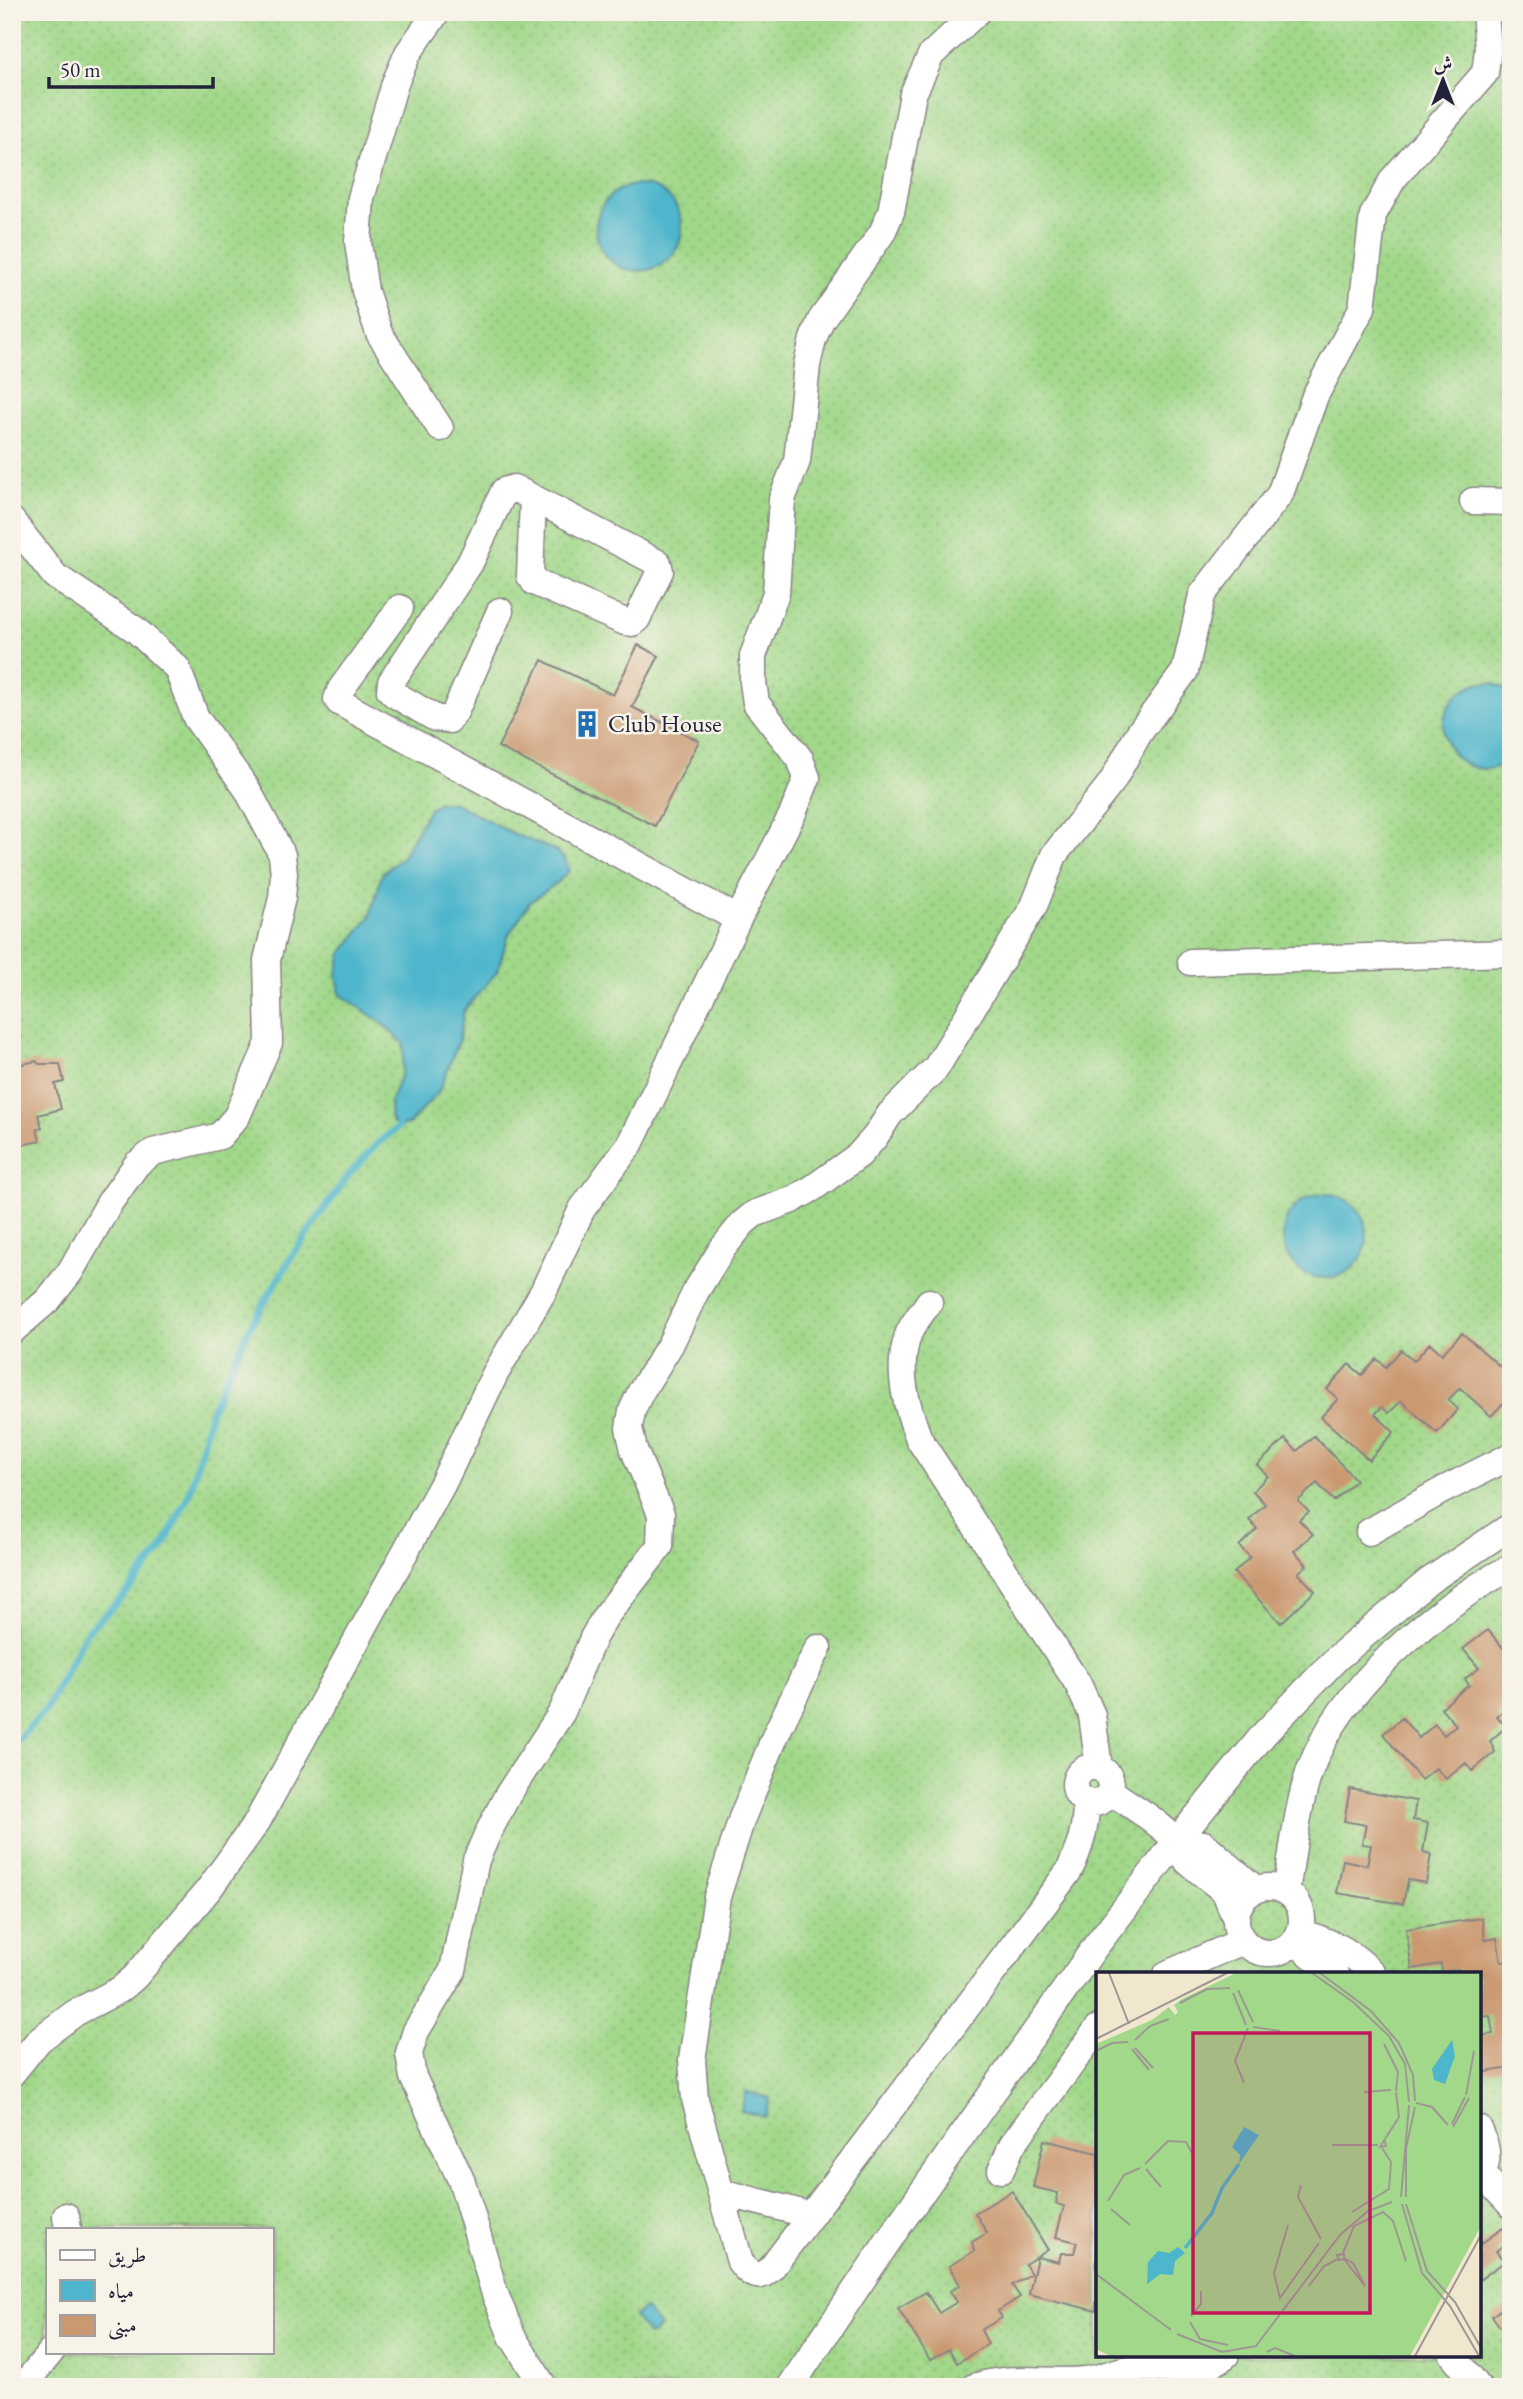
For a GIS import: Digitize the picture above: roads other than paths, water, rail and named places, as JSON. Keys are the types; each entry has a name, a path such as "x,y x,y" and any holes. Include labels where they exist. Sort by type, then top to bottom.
{"street":[{"path":"437,12 408,53 395,83 361,198 358,242 365,290 379,333 440,428"},
{"path":"12,2073 39,2040 75,2013 121,1989 135,1977 209,1889 257,1822 443,1483 495,1374 543,1292 582,1209 629,1143 793,813 807,778 800,759 756,703 754,656 776,593 782,499 797,461 807,365 821,320 882,233 891,212 913,94 931,55 976,12"},
{"path":"544,2387 512,2336 495,2294 462,2182 413,2077 409,2053 416,2031 453,1970 477,1860 486,1837 507,1796 562,1712 593,1638 605,1617 660,1546 661,1514 634,1450 629,1428 632,1411 670,1345 696,1291 738,1228 754,1214 792,1200 813,1188 859,1155 896,1107 936,1068 1034,906 1054,855 1112,782 1139,733 1185,671 1202,596 1280,494 1315,396 1362,309 1373,215 1393,179 1485,73 1488,49 1485,12"},
{"path":"500,611 449,720 435,718 390,690 391,682 470,563 504,491 514,488 658,563 660,571 637,619 632,623 532,579 533,498"},
{"path":"1473,501 1511,502"},
{"path":"12,521 55,576 136,630 177,668 196,718 247,789 282,855 284,874 282,898 267,960 269,1043 237,1116 220,1136 153,1152 137,1164 110,1202 69,1272 48,1300 12,1331"},
{"path":"400,608 341,689 337,698 339,702 738,919"},
{"path":"1191,962 1511,953"},
{"path":"818,1647 766,1758 742,1818 717,1897 692,2060 695,2099 740,2262 747,2273 756,2277 766,2274 1069,1871 1080,1848 1098,1787 1092,1715 1078,1684 919,1438 907,1406 902,1370 908,1334 929,1302"},
{"path":"1369,1532 1443,1490 1511,1456"},
{"path":"790,2387 899,2225 1095,1947 1175,1839 1264,1734 1337,1658 1429,1581 1511,1526"},
{"path":"1286,1891 1310,1770 1352,1698 1398,1649 1449,1608 1511,1567"},
{"path":"1098,1787 1150,1818 1175,1839 1188,1862 1225,1892 1239,1929 1252,1948 1263,1952 1285,1949 1297,1937 1302,1923 1299,1905 1286,1891 1276,1887 1255,1889 1241,1900 1239,1929"},
{"path":"1175,1839 1204,1844 1255,1889"},
{"path":"1170,1972 1239,1929"},
{"path":"1297,1937 1333,1972"},
{"path":"1297,1937 1329,1941 1355,1955 1371,1972"},
{"path":"1001,2170 1012,2145 1096,2031"},
{"path":"1481,2134 1486,2146 1487,2164 1481,2174 1511,2206"},
{"path":"720,2192 810,2215"},
{"path":"22,2387 49,2354"},
{"path":"974,2387 996,2379 1088,2379 1138,2368 1179,2372 1195,2370 1222,2357"},
{"path":"1455,2357 1478,2387"}],"water":[{"path":"639,185 656,188 675,204 682,228 679,245 663,264 639,271 622,268 603,252 596,228 599,211 615,192"},
{"path":"1478,683 1492,683 1511,691 1511,761 1490,768 1472,767 1458,758 1448,744 1444,728 1446,711 1458,695"},
{"path":"440,802 455,803 514,834 554,850 565,859 569,871 530,902 509,934 497,972 464,1010 459,1040 439,1091 409,1124 398,1127 391,1121 390,1103 402,1072 404,1044 382,1023 340,994 337,974 342,953 370,917 382,874 402,857 429,809"},
{"path":"1317,1194 1333,1194 1349,1201 1360,1212 1367,1228 1364,1252 1355,1266 1333,1278 1317,1278 1301,1271 1290,1260 1283,1244 1283,1228 1290,1212 1301,1201"},
{"path":"746,2092 770,2098 766,2117 741,2111"},
{"path":"645,2308 660,2327 649,2336 634,2317"}],"waterway":[{"path":"12,1746 45,1711 87,1631 123,1597 163,1548 190,1492 211,1410 249,1329 292,1256 347,1177 377,1144 398,1127"}],"place":[{"name":"Club House","path":"587,724"}]}
